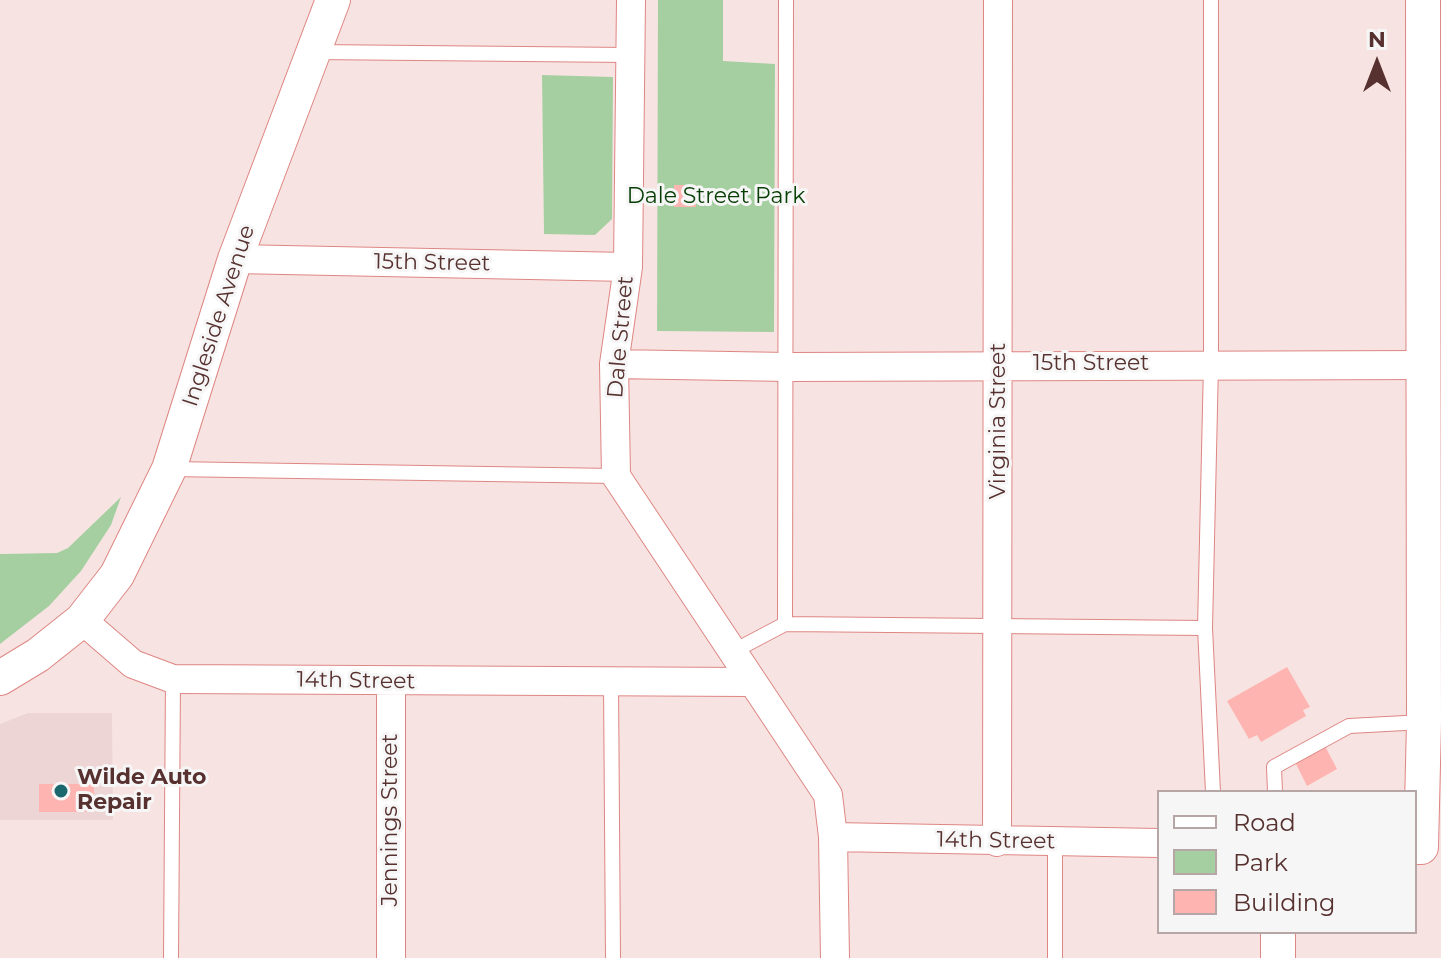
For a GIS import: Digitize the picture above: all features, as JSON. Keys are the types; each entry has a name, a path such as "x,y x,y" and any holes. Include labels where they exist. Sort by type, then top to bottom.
{"street":[{"name":"Ingleside Avenue","path":"82,620 117,575 169,469 235,259 333,0"},
{"name":"Dale Street","path":"616,476 614,364 628,267 631,0"},
{"name":"Virginia Street","path":"997,842 998,0"},
{"path":"1423,0 1433,138 1430,352 1432,661 1424,722 1426,847"},
{"name":"15th Street","path":"235,259 628,267"},
{"name":"15th Street","path":"614,364 788,367 1211,364 1430,352"},
{"path":"616,476 750,682 828,795 833,837 835,958"},
{"path":"0,678 38,655 82,620"},
{"name":"14th Street","path":"82,620 133,664 173,679 750,682"},
{"name":"Jennings Street","path":"391,682 391,958"},
{"name":"14th Street","path":"833,837 1157,843"},
{"path":"1278,934 1278,958"}],"lane":[{"path":"785,624 788,367 786,0"},
{"path":"1211,0 1211,364 1205,628 1213,790"},
{"path":"312,52 629,55"},
{"path":"169,469 616,476"},
{"path":"732,652 785,624 1205,628"},
{"path":"171,958 173,679"},
{"path":"611,682 613,958"},
{"path":"1275,790 1274,767 1349,726 1424,722"},
{"path":"1055,842 1055,958"}],"shaded area":[{"path":"28,713 112,713 113,820 0,820 0,724"}],"green space":[{"name":"Dale Street Park","path":"658,0 723,0 723,61 775,64 774,332 657,331"},
{"path":"542,75 613,77 612,219 595,235 544,234"},
{"path":"121,497 111,525 81,571 49,606 0,644 0,554 57,553 68,548"}],"building":[{"path":"674,185 696,185 696,207 674,207"},
{"path":"1287,667 1310,707 1303,710 1306,716 1261,742 1257,735 1249,739 1227,701"},
{"path":"1325,746 1337,769 1307,786 1295,762"},
{"path":"39,784 94,784 94,812 39,812"}],"place":[{"name":"Wilde Auto Repair","path":"61,791"}]}
